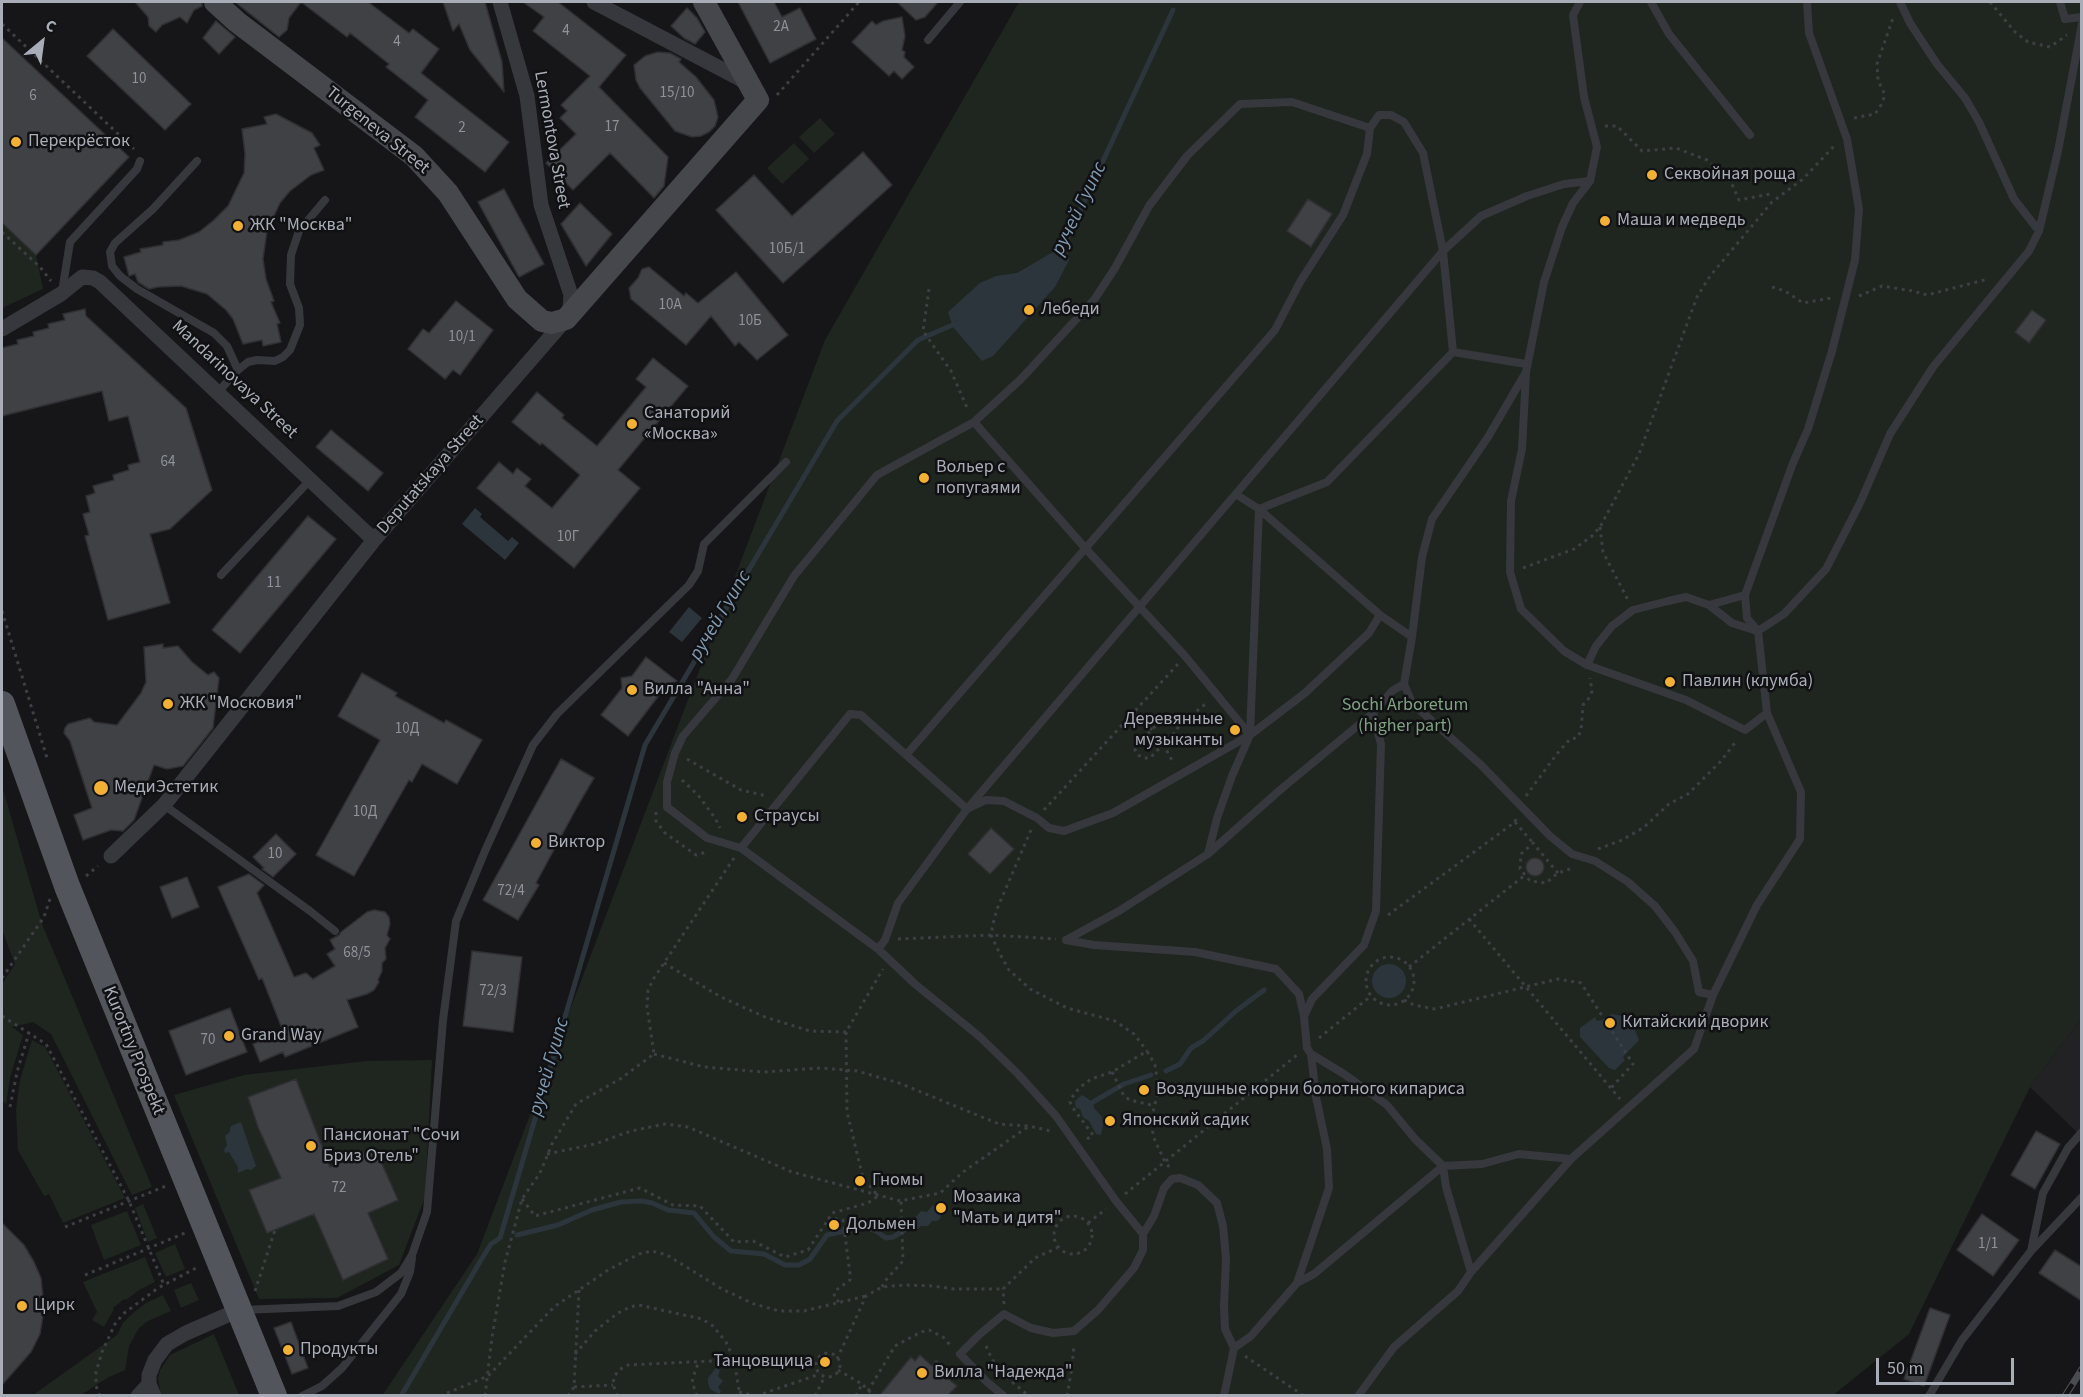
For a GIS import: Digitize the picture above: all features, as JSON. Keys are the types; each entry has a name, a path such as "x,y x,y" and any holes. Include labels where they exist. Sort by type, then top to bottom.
{"main road":[{"name":"Kurortny Prospekt","path":"2,704 67,886 246,1302 274,1395"}],"street":[{"name":"Turgeneva Street","path":"215,2 237,22 414,156 448,193 517,299 542,321 552,323 566,319"},
{"name":"Lermontova Street","path":"500,2 527,96 541,205 571,295 566,319"},
{"path":"594,2 761,92"},
{"path":"704,2 761,92"},
{"name":"Deputatskaya Street","path":"111,856 164,806 374,540 761,92"},
{"name":"Mandarinovaya Street","path":"2,329 61,294 82,277 93,278 218,392 374,540"},
{"path":"138,1395 152,1390 149,1375 155,1360 167,1344 246,1302"}],"lane":[{"path":"928,40 960,2"},
{"path":"1580,2 1573,15 1584,97 1597,147 1590,181 1573,202 1562,227 1544,282 1526,368 1522,449 1511,501 1510,572 1521,609 1564,651 1587,665 1686,700 1745,729 1767,713"},
{"path":"1651,2 1669,34 1750,135"},
{"path":"1358,1395 1394,1347 1458,1291 1471,1272 1571,1159 1694,1049 1713,996 1757,905 1800,839 1802,792 1767,713 1758,631 1747,618 1745,595 1793,463 1808,429 1855,260 1859,209 1847,139 1809,33 1808,2"},
{"path":"1900,2 1937,64 1965,98 1979,122 2014,199 2039,231"},
{"path":"2060,2 2065,19 2082,17"},
{"path":"1758,631 1784,614 1826,569 1860,502 1890,434 1908,405 1933,367 2029,251 2039,231 2058,151 2081,25"},
{"path":"1143,1234 1116,1201 1070,1135 1018,1074 980,1037 878,949 741,848 707,838 667,807 666,791 670,769 682,736 732,679 794,576 877,475 974,422 1021,379 1094,300 1115,268 1149,206 1187,156 1240,104 1292,102 1370,128"},
{"path":"906,755 1275,330 1300,282 1343,215 1367,154 1370,128 1379,115 1391,115 1404,122 1423,153 1443,250 1453,352 1327,482 1258,509"},
{"path":"61,294 70,242 137,169 140,161"},
{"path":"197,161 153,209 115,243 110,252 112,266 120,276 137,289 214,333 227,346 238,370"},
{"path":"878,949 885,940 898,903 967,809 1237,495 1443,250 1481,216 1527,196 1564,184 1590,181"},
{"path":"218,392 248,362 275,361 284,357 290,350 300,325 299,308 290,284 291,255 299,231 326,200"},
{"path":"1453,352 1526,368"},
{"path":"1526,368 1488,437 1432,519 1422,557 1404,684 1412,703 1481,765 1550,836 1572,854 1595,861 1628,882 1655,906 1693,961 1699,992 1713,996"},
{"path":"974,422 1086,549 1185,656 1250,735"},
{"path":"302,1395 322,1386 334,1377 401,1294 410,1272 412,1255 426,1212 443,1020 456,921 532,746 557,714 689,585 698,571 704,544 786,462"},
{"path":"221,576 311,479"},
{"path":"1237,495 1258,509 1380,615 1412,637"},
{"path":"1208,854 1217,818 1250,735 1258,509"},
{"path":"1709,605 1745,595"},
{"path":"1587,665 1596,646 1612,626 1633,610 1686,597 1709,605 1732,623 1758,631"},
{"path":"967,809 986,800 1004,801 1037,818 1049,828 1064,831 1113,813 1250,735 1305,693 1369,633 1380,615"},
{"path":"1066,940 1119,911 1208,854 1280,790 1373,713 1392,691 1404,684"},
{"path":"1304,1017 1312,999 1364,945 1376,911 1381,744 1373,713"},
{"path":"741,848 850,714 861,716 967,809"},
{"path":"164,806 310,910 335,931"},
{"path":"1066,940 1094,945 1195,952 1276,969 1299,994 1327,1149 1329,1188 1297,1283"},
{"path":"1309,1051 1387,1106 1415,1140 1443,1166 1446,1187 1471,1272"},
{"path":"2031,1251 2043,1193 2067,1148 2082,1132"},
{"path":"1234,1348 1251,1336 1297,1283 1314,1274 1443,1166 1482,1164 1519,1154 1571,1159"},
{"path":"1005,1395 987,1382 960,1354 1004,1314 1031,1328 1053,1333 1074,1331 1098,1310 1134,1268 1143,1250 1143,1234 1154,1216 1164,1188 1172,1179 1180,1178 1198,1185 1217,1203 1223,1226 1226,1259 1225,1329 1234,1348 1224,1395"},
{"path":"1929,1395 1962,1340 2031,1251 2082,1197"},
{"path":"246,1302 338,1306 376,1292 401,1273 412,1255"}],"path":[{"path":"761,92 859,2"},
{"path":"1990,2 2015,32 2028,42 2050,47 2081,25"},
{"path":"1510,572 1574,549 1592,537 1600,527 1639,454 1697,297 1710,276 1772,202 1821,162 1834,147 1843,128 1856,117 1875,114 1881,105 1885,95 1878,80 1877,64 1895,13"},
{"path":"2,24 138,153 140,161"},
{"path":"1592,126 1617,126 1642,151 1676,148 1707,160 1731,182 1739,200 1770,194"},
{"path":"2,232 40,267 61,294"},
{"path":"1772,287 1785,291 1803,303 1865,295 1882,286 1913,291 1927,296 1990,279"},
{"path":"929,289 923,331 951,371 974,422"},
{"path":"1600,527 1603,552 1633,610"},
{"path":"2,611 47,760"},
{"path":"1180,1178 1165,1162 1153,1136 1152,1116 1158,1092 1155,1065 1134,1034 1115,1021 1066,1008 1030,989 1009,970 991,935 997,909 1037,818 1185,656"},
{"path":"1370,929 1515,822 1520,804 1556,755 1570,739 1577,738 1581,730 1583,705 1592,691 1587,665"},
{"path":"1179,725 1176,719 1170,716 1165,717 1137,744 1135,750 1138,755 1150,758 1179,725 1217,694"},
{"path":"1134,712 1152,730"},
{"path":"1572,854 1598,849 1622,840 1643,828 1670,804 1697,786 1721,761 1745,729"},
{"path":"1163,744 1181,775"},
{"path":"675,753 741,790 780,800"},
{"path":"670,769 698,795 715,818 726,844"},
{"path":"666,791 655,814 656,821 665,833 696,855 741,848"},
{"path":"1515,822 1533,843 1558,873 1546,883 1530,881 1520,869 1521,854 1533,843"},
{"path":"654,1054 647,1007 648,990 741,848"},
{"path":"1408,967 1525,875"},
{"path":"2,978 44,917 51,895"},
{"path":"1469,919 1628,1107"},
{"path":"885,940 991,935 1066,940"},
{"path":"1383,958 1393,958 1408,967 1413,975 1413,984 1404,1000 1387,1005 1371,996 1366,978 1375,962 1383,958"},
{"path":"878,1196 863,1178 847,1112 846,1032 888,960"},
{"path":"664,963 722,997 765,1017 810,1031 846,1032"},
{"path":"1404,1000 1414,1005 1435,1009 1558,979 1581,983 1633,1064 1611,1088"},
{"path":"1088,1223 1309,1051 1371,996"},
{"path":"2,1016 46,1044 129,1201 164,1285"},
{"path":"10,1107 17,1072 29,1034"},
{"path":"1093,1135 1070,1102 1078,1088 1091,1078 1112,1072 1147,1051"},
{"path":"485,1395 505,1262 522,1199 540,1173 547,1154 576,1104 620,1078 654,1054 704,1067 763,1072 821,1068 857,1071 899,1083 999,1124 1029,1126 1070,1135"},
{"path":"1112,1072 1121,1092 1130,1100 1155,1106"},
{"path":"547,1154 595,1144 631,1131 665,1124 688,1127 792,1172 900,1201 939,1194 963,1172 1029,1126"},
{"path":"65,1227 166,1186"},
{"path":"522,1199 535,1216 640,1188 673,1205 700,1206 734,1242 753,1241 785,1257 808,1250 832,1213 868,1203 878,1196"},
{"path":"882,1287 903,1261 900,1201"},
{"path":"1075,1216 1088,1223 1092,1237 1085,1250 1071,1255 1058,1248 1054,1234 1060,1221 1075,1216"},
{"path":"829,1218 843,1220 850,1274 850,1280 835,1291 834,1297 839,1302"},
{"path":"246,1302 275,1230"},
{"path":"85,1275 185,1233"},
{"path":"440,1395 488,1376 554,1307 608,1270 639,1254 652,1251 681,1261 722,1289 754,1304 779,1311 804,1311 866,1296 882,1287 904,1285 954,1289 1003,1289 1035,1258 1058,1248"},
{"path":"100,1395 96,1386 96,1372 115,1324 136,1303 198,1267"},
{"path":"1003,1289 1004,1314"},
{"path":"568,1395 574,1388 579,1290"},
{"path":"837,1359 866,1296"},
{"path":"575,1354 595,1331 618,1313 639,1305 702,1319 712,1326 726,1342 734,1360 740,1394 756,1395 823,1375 831,1376 838,1370 839,1363 835,1355 828,1353 820,1356 816,1364 823,1375"},
{"path":"868,1391 895,1346 921,1332 929,1330 943,1337 960,1354"},
{"path":"1067,1395 1072,1366 1074,1331"},
{"path":"980,1334 992,1359 1005,1376 1029,1395"},
{"path":"1234,1348 1304,1395"},
{"path":"618,1395 613,1385 619,1370 628,1365 734,1360"},
{"path":"697,1395 692,1382 700,1361"},
{"path":"838,1370 862,1384 874,1395"},
{"path":"815,1395 823,1375"},
{"path":"856,1395 862,1384"},
{"path":"574,1388 613,1385"}],"shaded area":[{"path":"1058,249 1067,251 1069,260 1055,287 993,356 982,361 953,327 948,312 980,283 996,276 1017,273"},
{"path":"475,508 482,514 480,517 508,541 512,537 519,543 505,560 462,524"},
{"path":"689,607 702,618 682,642 669,632"},
{"path":"1389,964 1401,969 1406,981 1401,993 1389,998 1377,993 1372,981 1377,969"},
{"path":"1611,1014 1630,1017 1639,1040 1623,1057 1625,1060 1615,1070 1609,1068 1580,1037 1580,1028 1595,1017 1597,1021 1608,1019"},
{"path":"2081,1019 2081,1136 2030,1087"},
{"path":"1082,1095 1093,1102 1094,1108 1102,1117 1101,1135 1096,1134 1080,1109 1076,1108 1075,1101"},
{"path":"241,1122 256,1166 251,1170 247,1169 238,1173 238,1167 229,1152 225,1153 224,1150 227,1145 225,1136 229,1133 231,1126"},
{"path":"933,1205 941,1213 940,1219 932,1221 928,1226 921,1226 911,1231 906,1224 907,1221 915,1218 921,1211 927,1212"},
{"path":"716,1368 720,1370 718,1376 723,1381 718,1387 721,1392 719,1394 710,1389 708,1383 708,1378"}],"green space":[{"name":"Sochi Arboretum (higher part)","path":"1019,2 2081,2 2081,1019 2030,1087 1909,1334 1832,1396 382,1396 477,1254 825,340"},
{"path":"820,118 835,134 814,153 799,137"},
{"path":"794,143 809,159 782,184 767,168"},
{"path":"2,223 36,255 43,289 2,308"},
{"path":"2,786 42,924 152,1187 132,1195 51,1034 33,1022 12,1027 23,1035 10,1078 6,1104 2,1100 2,984 15,964 2,930"},
{"path":"32,1040 45,1047 125,1198 63,1223 49,1194 44,1196 18,1150 16,1110 20,1080"},
{"name":"Пансионат \"Сочи Бриз Отель\"","path":"432,1060 425,1197 399,1265 337,1298 259,1299 174,1095 244,1075 366,1061"},
{"path":"143,1204 157,1238 148,1242 135,1208"},
{"path":"127,1211 141,1245 104,1260 91,1225"},
{"path":"175,1244 185,1269 166,1277 155,1253"},
{"path":"145,1257 155,1282 126,1300 124,1299 113,1308 104,1327 92,1320 97,1312 83,1282"},
{"path":"191,1283 199,1300 181,1308 174,1290"},
{"path":"163,1295 171,1311 148,1321 139,1328 129,1346 125,1370 107,1378 81,1395 33,1395 117,1335 123,1323 146,1303"},
{"path":"214,1334 239,1395 161,1395 158,1378 160,1370 170,1355"}],"building":[{"path":"135,2 202,2 202,6 194,10 187,23 180,17 162,25 156,32 149,26 148,17"},
{"path":"235,2 301,2 289,18 287,30 279,37"},
{"path":"301,2 368,2 409,33 413,29 439,49 421,73 509,142 485,172 415,117 428,100 386,67 389,64 350,33 347,37"},
{"path":"443,2 485,2 502,62 504,92 470,50 459,24 453,31"},
{"path":"523,2 558,2 626,55 599,87 668,157 664,186 654,198 610,153 573,190 546,163 576,134 560,118 567,111 561,105 590,76 533,31 544,17"},
{"path":"738,2 774,2 782,17 800,8 816,39 770,63"},
{"path":"897,2 938,2 925,17 916,20"},
{"path":"687,8 697,18 705,32 695,44 671,26"},
{"path":"902,17 905,36 902,50 905,52 904,57 914,67 902,79 894,71 889,76 852,42 872,21 876,25"},
{"path":"216,21 235,37 219,54 203,38"},
{"path":"113,29 191,104 165,130 87,56"},
{"path":"2,38 129,157 36,255 2,223"},
{"path":"658,52 670,53 681,59 679,62 696,77 714,100 718,117 715,126 709,132 692,137 675,131 640,88 636,80 634,65 645,56"},
{"name":"ЖК \"Москва\"","path":"276,114 312,133 320,145 314,148 324,170 311,175 290,191 280,203 267,231 263,259 266,279 274,301 271,302 280,323 277,324 281,342 263,346 262,340 243,344 233,319 207,294 181,286 149,289 138,282 135,274 129,276 124,257 141,252 140,249 163,245 163,242 179,240 199,232 214,220 228,206 244,173 245,154 242,129 267,124 264,117"},
{"path":"863,152 892,185 783,283 716,210 754,175 792,216"},
{"path":"504,189 544,264 519,277 478,202"},
{"path":"1308,199 1332,214 1311,247 1287,231"},
{"path":"580,203 612,234 586,266 561,224"},
{"path":"649,267 684,296 686,293 698,303 736,272 788,335 757,360 739,342 735,346 711,316 686,345 631,299 629,288 642,269"},
{"path":"456,301 493,330 460,375 453,370 445,379 408,349 423,329 429,333"},
{"path":"85,309 86,316 186,408 212,490 170,529 150,534 170,603 108,620 85,536 89,535 83,514 90,512 86,496 95,493 93,486 114,480 113,475 129,470 128,465 140,462 128,416 109,421 102,391 2,416 2,348 18,344 17,340 34,336 33,332 49,328 48,324 65,320 63,314"},
{"path":"2032,310 2046,320 2029,343 2015,332"},
{"path":"653,358 688,386 618,470 640,488 574,568 477,488 499,462 513,474 517,468 531,479 525,486 552,508 580,475 542,443 540,445 512,422 537,392 564,415 562,418 597,446 646,387 636,379"},
{"path":"331,430 383,473 368,491 316,447"},
{"path":"308,516 336,539 240,653 212,630"},
{"path":"163,644 163,648 178,646 208,675 214,672 219,678 213,728 183,766 167,769 154,765 134,820 123,831 111,830 83,840 74,815 92,808 70,741 64,733 65,728 68,724 90,718 94,722 117,725 141,693 146,682 144,647"},
{"path":"646,657 677,681 666,686 628,736 601,715 622,688 621,678 632,676"},
{"path":"362,673 397,693 395,696 444,723 446,720 482,740 457,784 422,764 412,782 409,780 354,876 316,855 380,740 338,716"},
{"path":"561,759 594,778 536,883 539,885 518,920 483,900"},
{"path":"991,828 1014,849 990,874 968,854"},
{"path":"276,834 296,854 273,877 262,869 264,868 253,857"},
{"path":"1535,858 1541,861 1544,867 1541,873 1535,876 1529,873 1526,867 1529,861"},
{"path":"249,874 264,885 257,893 294,977 306,973 313,979 335,966 327,954 335,949 330,940 367,912 374,910 385,912 390,924 387,935 390,939 385,948 386,959 382,963 379,982 374,990 367,994 347,1000 358,1027 285,1057 283,1052 260,1062 253,1044 283,1031 262,978 259,980 218,887"},
{"path":"187,877 199,907 172,918 160,887"},
{"path":"472,951 522,957 513,1032 463,1026"},
{"path":"230,1008 247,1052 186,1075 169,1031"},
{"path":"296,1079 330,1167 375,1148 398,1200 368,1213 388,1259 343,1280 314,1214 267,1233 249,1190 281,1178 258,1127 248,1097"},
{"path":"2036,1131 2060,1144 2035,1189 2011,1175"},
{"path":"1982,1214 2019,1240 1993,1276 1957,1250"},
{"name":"Цирк","path":"2,1223 24,1245 34,1262 41,1278 43,1316 40,1334 31,1352 2,1385"},
{"path":"2055,1250 2082,1267 2082,1301 2039,1273"},
{"path":"1930,1308 1950,1315 1924,1386 1904,1379"},
{"path":"291,1322 308,1368 292,1374 274,1328"},
{"name":"Вилла \"Надежда\"","path":"920,1355 932,1366 936,1360 949,1370 945,1376 957,1386 948,1395 880,1395 911,1357 915,1361"}],"waterway":[{"name":"ручей Гуипс","path":"1059,256 1173,10"},
{"name":"ручей Гуипс","path":"401,1396 491,1244 500,1238 645,745 837,421 918,340 957,323"},
{"path":"1166,1071 1180,1064 1191,1048 1203,1041 1236,1011 1264,990"},
{"path":"1093,1102 1124,1084 1151,1075"},
{"path":"517,1235 558,1225 592,1210 621,1202 642,1201 668,1210 694,1213 714,1237 731,1251 764,1254 785,1265 799,1265 810,1259 827,1235 864,1227 886,1238 893,1237 908,1228"}],"railway":[{"path":"2065,1396 2082,1369"}],"place":[{"name":"Перекрёсток","path":"16,142"},
{"name":"Секвойная роща","path":"1652,175"},
{"name":"Маша и медведь","path":"1605,221"},
{"name":"ЖК \"Москва\"","path":"238,226"},
{"name":"Лебеди","path":"1029,310"},
{"name":"Санаторий «Москва»","path":"632,424"},
{"name":"Вольер с попугаями","path":"924,478"},
{"name":"Павлин (клумба)","path":"1670,682"},
{"name":"Вилла \"Анна\"","path":"632,690"},
{"name":"ЖК \"Московия\"","path":"168,704"},
{"name":"Деревянные музыканты","path":"1235,730"},
{"name":"МедиЭстетик","path":"101,788"},
{"name":"Страусы","path":"742,817"},
{"name":"Виктор","path":"536,843"},
{"name":"Китайский дворик","path":"1610,1023"},
{"name":"Grand Way","path":"229,1036"},
{"name":"Воздушные корни болотного кипариса","path":"1144,1090"},
{"name":"Японский садик","path":"1110,1121"},
{"name":"Пансионат \"Сочи Бриз Отель\"","path":"311,1146"},
{"name":"Гномы","path":"860,1181"},
{"name":"Мозаика \"Мать и дитя\"","path":"941,1208"},
{"name":"Дольмен","path":"834,1225"},
{"name":"Цирк","path":"22,1306"},
{"name":"Продукты","path":"288,1350"},
{"name":"Танцовщица","path":"825,1362"},
{"name":"Вилла \"Надежда\"","path":"922,1373"}]}
